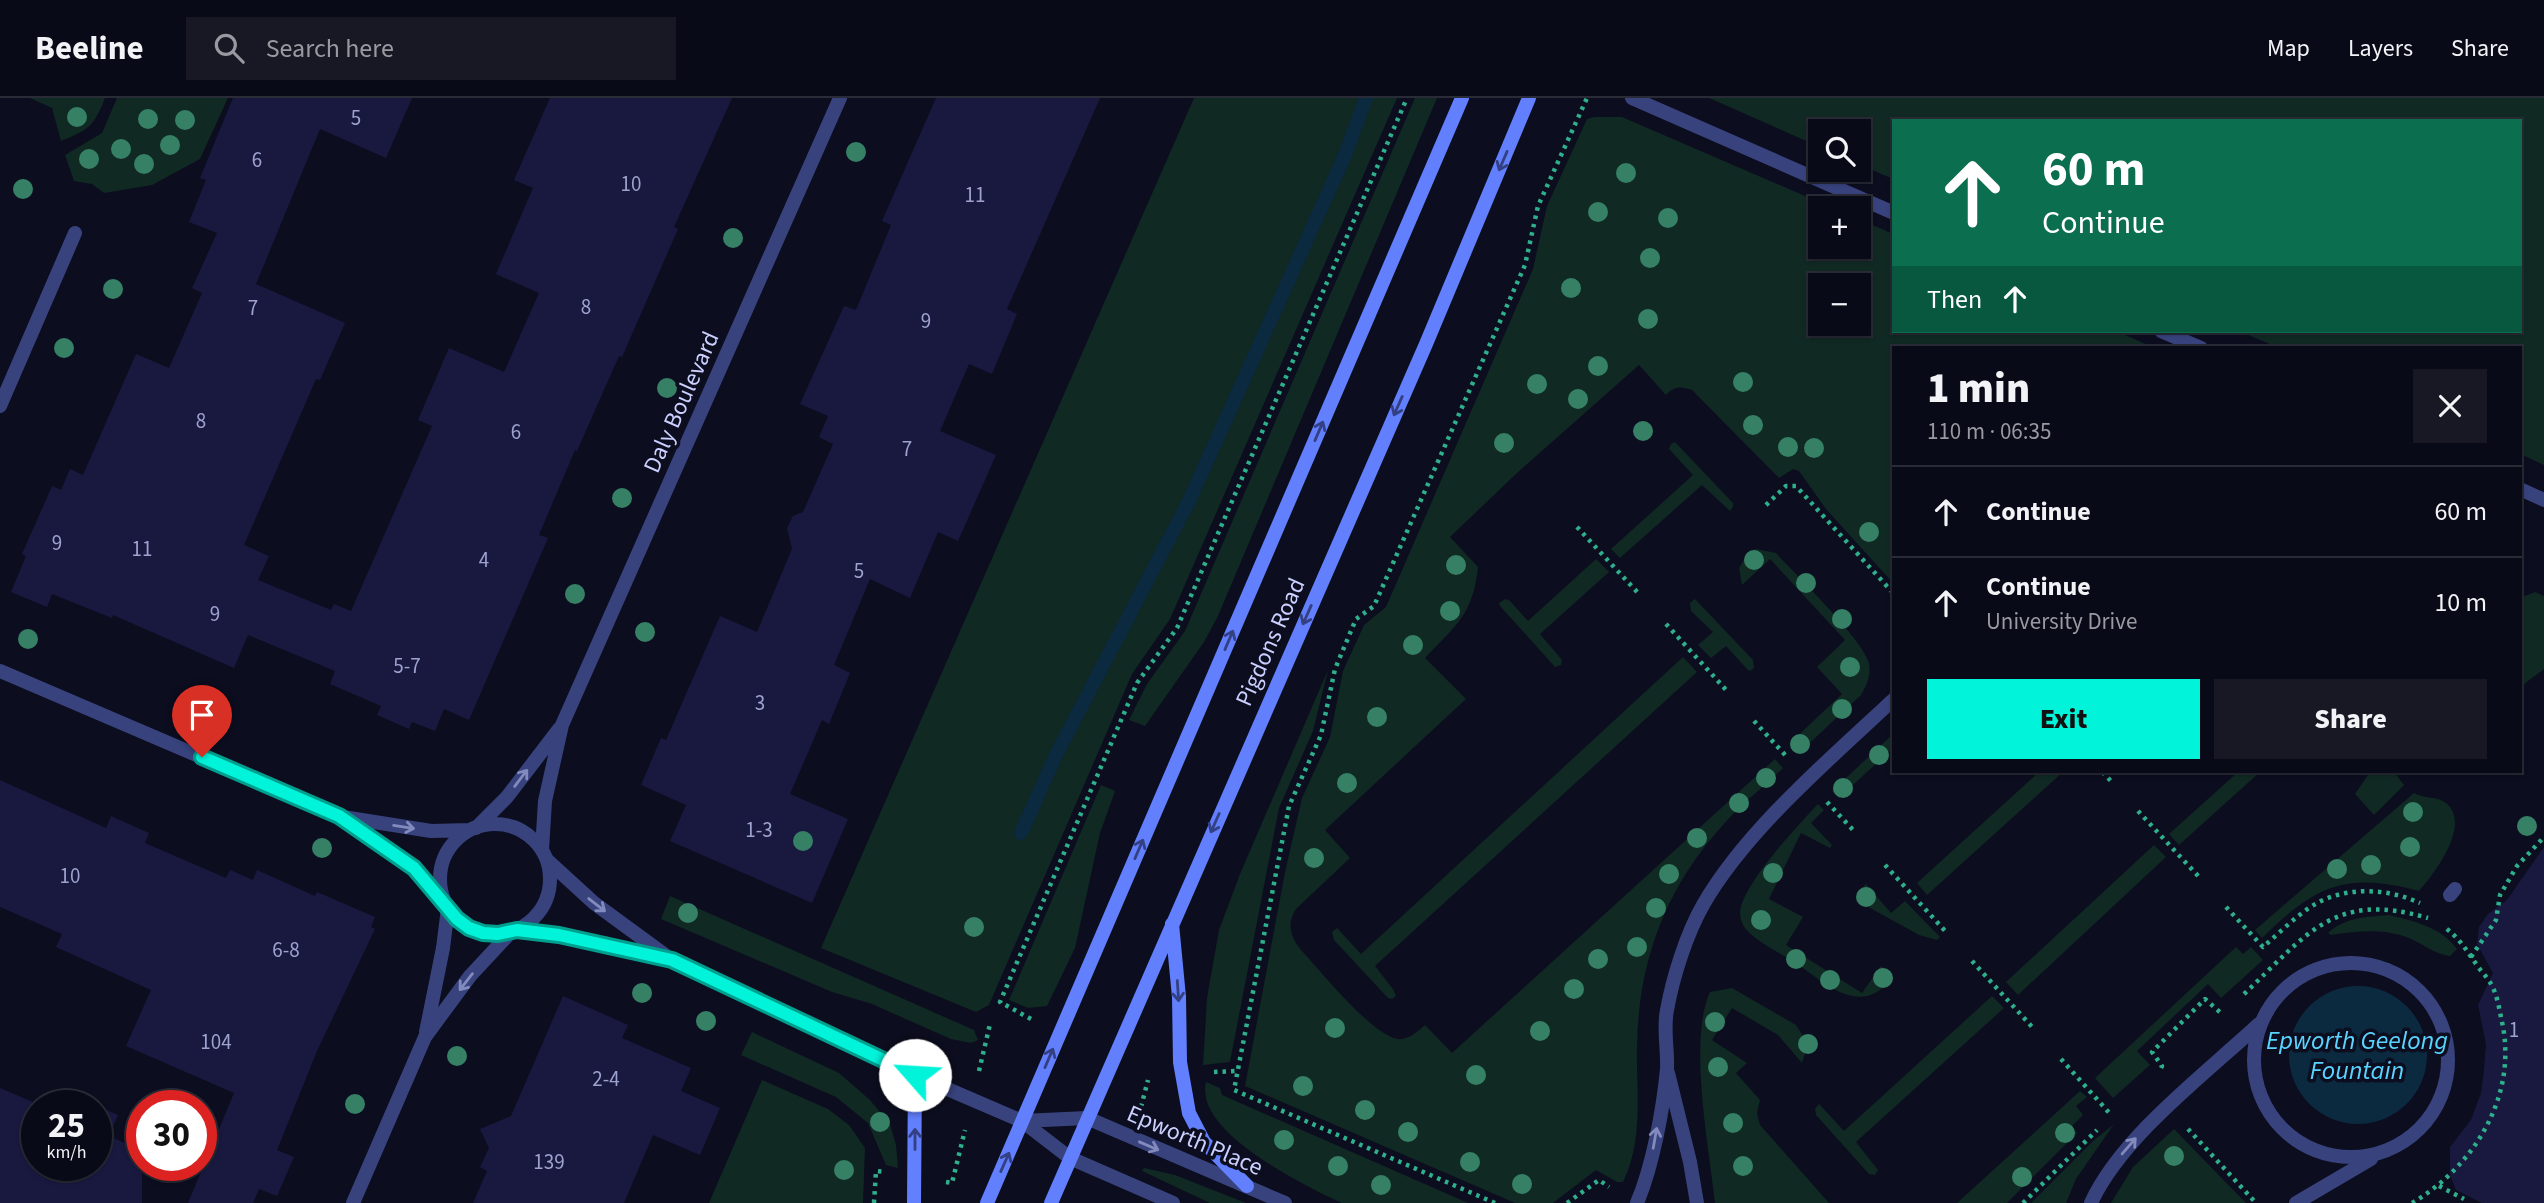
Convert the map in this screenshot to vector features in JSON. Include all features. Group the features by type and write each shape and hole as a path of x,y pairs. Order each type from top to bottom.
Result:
{"street":[{"name":"Daly Boulevard","path":"544,855 545,801 562,725 840,98"},
{"name":"Pigdons Road","path":"987,1203 1462,98"},
{"name":"Pigdons Road","path":"1051,1203 1426,344 1529,98"},
{"path":"1632,98 1892,212"},
{"path":"0,406 75,233"},
{"path":"2166,333 2196,346"},
{"path":"2522,490 2544,500"},
{"path":"0,671 339,816 414,868 457,919 476,930 498,934 514,931 559,935 672,960"},
{"path":"1637,1203 1650,1166 1667,1068 1666,1014 1675,975 1702,907 1744,848 1808,781 1892,701"},
{"name":"Daly Boulevard","path":"473,829 508,797 562,725"},
{"path":"339,816 431,831 473,829 494,824 512,827 529,836 544,855 594,903 672,960 915,1075 1022,1121 1070,1158 1173,1203"},
{"path":"353,1203 425,1037 443,948 447,906 440,888 446,853 456,840 473,829"},
{"path":"425,1037 471,976 514,931 529,923 539,913 546,901 550,873 544,855"},
{"path":"1172,923 1179,997 1180,1062 1189,1113 1203,1142 1247,1186"},
{"path":"2091,1203 2111,1168 2131,1143 2259,1024 2275,997 2299,977 2328,964 2360,962 2390,970 2418,988 2438,1014 2449,1046 2447,1079 2435,1110 2413,1135 2346,1171 2296,1203"},
{"path":"2259,1024 2253,1055 2257,1087 2271,1115 2292,1138 2320,1152 2352,1157 2385,1152"},
{"path":"1667,1068 1690,1162 1696,1203"},
{"path":"914,1203 915,1075"},
{"path":"1022,1121 1087,1118"},
{"name":"Epworth Place","path":"1087,1118 1285,1203"}],"path":[{"path":"1000,1002 1136,683 1177,628 1183,615 1407,98"},
{"path":"1495,1203 1234,1090 1289,806 1321,735 1335,669 1356,619 1374,606 1525,265 1538,206 1587,98"},
{"path":"1766,505 1786,486 1796,486 1892,592"},
{"path":"1577,527 1639,594"},
{"path":"1666,624 1728,692"},
{"path":"1754,721 1790,761"},
{"path":"2103,773 2111,781"},
{"path":"1824,798 1855,832"},
{"path":"2138,811 2200,878"},
{"path":"2471,957 2496,920 2500,895 2511,876 2544,837"},
{"path":"1885,865 1947,933"},
{"path":"2226,907 2263,947 2310,907 2340,893 2377,891 2417,901 2426,906"},
{"path":"2444,916 2456,935"},
{"path":"1972,961 2034,1029"},
{"path":"2412,1203 2439,1186 2467,1155 2488,1124 2502,1093 2507,1054 2499,1004 2490,981"},
{"path":"2061,1059 2112,1116"},
{"path":"2181,1121 2256,1203"},
{"path":"1567,1203 1599,1180 1616,1190"},
{"path":"2439,1186 2464,1199"}],"green space":[{"path":"30,98 105,98 89,126 61,141 52,108"},
{"path":"117,98 228,98 200,159 152,185 104,193 92,184 74,181 65,155 102,133"},
{"path":"1194,98 1397,98 1170,619 1132,674 989,1005 976,1012 821,948"},
{"path":"1415,98 1437,98 1218,616 1204,642 1145,726 1129,720 1147,684 1185,631"},
{"path":"1709,98 2544,98 2544,465 2522,455 2522,346 2274,346 2244,333 2522,333 2522,119 1892,119 1892,179 1871,169 1871,119 1808,119 1808,142"},
{"path":"1622,117 1808,197 1808,259 1871,259 1871,224 1892,234 1892,333 2121,333 2150,346 1892,346 1892,582 1826,509 1799,471 1793,469 1779,478 1692,390 1678,388 1666,395 1639,365 1517,473 1450,537 1478,567 1476,583 1461,618 1425,658 1466,699 1325,830 1350,858 1296,909 1291,920 1292,935 1301,950 1349,1003 1379,1029 1392,1037 1402,1039 1425,1025 1452,1053 1775,759 1783,768 1713,836 1693,862 1663,918 1644,978 1639,1011 1636,1132 1630,1166 1623,1182 1617,1182 1596,1170 1553,1203 1515,1203 1245,1086 1285,872 1302,798 1330,737 1343,671 1364,625 1386,607 1533,269 1547,206 1587,119"},
{"path":"1675,442 1733,503 1733,507 1730,511 1702,485 1620,558 1611,549 1693,475 1669,449"},
{"path":"1756,549 1776,553 1843,624 1865,653 1869,664 1868,680 1861,695 1798,754 1790,743 1842,694 1817,667 1845,640 1770,559 1742,585 1739,568 1748,552"},
{"path":"1596,559 1609,572 1540,634 1562,660 1561,665 1555,667 1499,603 1505,599 1509,600 1528,621"},
{"path":"2535,592 2544,596 2544,669 2522,686 2522,597"},
{"path":"1695,599 1753,660 1754,668 1750,671 1747,669 1726,646 1711,658 1698,645 1713,632 1691,611 1690,603"},
{"path":"1683,657 1697,672 1375,966 1396,996 1388,998 1334,940 1332,932 1337,928 1361,954"},
{"path":"1328,670 1313,731 1279,808 1230,1062 1203,1065 1207,998 1219,930 1240,874"},
{"path":"1892,735 1892,749 1839,798 1832,791"},
{"path":"2038,773 2062,773 1927,895 1917,883"},
{"path":"2237,773 2259,773 2179,845 2169,834"},
{"path":"2369,773 2395,773 2404,785 2374,815 2355,794"},
{"path":"1101,785 1115,791 1100,833 1075,948 1047,1006 1028,1008 1009,1000"},
{"path":"2414,793 2446,803 2453,812 2455,823 2448,848 2434,873 2419,891 2371,883 2351,883 2333,888 2298,906 2262,938 2255,930"},
{"path":"1818,804 1824,810 1811,823 1832,845 1830,848 1801,833 1769,899 1803,917 1786,945 1862,993 1881,966 1892,974 1883,988 1865,997 1832,988 1755,938 1745,928 1741,919 1743,901 1760,872"},
{"path":"2154,845 2166,857 2018,995 2006,982"},
{"path":"1866,884 1891,913 1905,901 1940,937 1937,940 1919,935 1863,904 1859,896"},
{"path":"670,896 974,1030 978,1040 971,1043 951,1039 872,1004 832,992 661,919"},
{"path":"2389,915 2435,930 2451,941 2457,949 2450,956 2409,938 2390,933 2328,933 2349,921"},
{"path":"2236,947 2243,954 2251,947 2263,960 2221,998 2208,984 2137,1051 2150,1065 2113,1098 2095,1078"},
{"path":"1732,988 1796,1025 1808,1044 1802,1063 1778,1035 1732,1008 1712,1040 1747,1063 1736,1073 1760,1100 1757,1113 1760,1125 1829,1203 1715,1203 1702,1095 1701,1037 1710,992"},
{"path":"1992,996 2004,1008 1856,1142 1878,1170 1875,1175 1869,1174 1816,1115 1815,1109 1819,1104 1844,1131"},
{"path":"752,1032 839,1073 870,1100 890,1124 896,1145 898,1168 886,1165 868,1123 836,1097 741,1055"},
{"path":"762,1080 828,1109 849,1125 865,1148 863,1203 709,1203"},
{"path":"1206,1082 1220,1088 1222,1095 1468,1203 1342,1203 1331,1198 1273,1166 1231,1135 1216,1118 1207,1100"},
{"path":"2080,1091 2087,1097 2076,1106 2083,1115 2072,1126 2077,1133 2007,1203 1957,1203"},
{"path":"2114,1124 2076,1179 2066,1203 2031,1203 2093,1141"},
{"path":"2174,1129 2246,1203 2111,1203 2133,1167"},
{"path":"1144,1168 1175,1175 1246,1203 1210,1203 1142,1171"}],"water":[{"name":"Epworth Geelong Fountain","path":"2358,986 2384,991 2407,1006 2422,1029 2427,1055 2422,1081 2407,1104 2384,1119 2358,1124 2332,1119 2309,1104 2294,1081 2289,1055 2294,1029 2309,1006 2332,991"}],"building":[{"path":"233,98 412,98 386,158 320,129 256,284 345,323 320,380 316,379 244,545 269,556 258,580 331,610 334,604 351,611 432,426 418,420 449,348 504,372 539,293 496,274 533,188 514,180 550,98 732,98 674,227 678,229 622,357 619,356 577,451 575,450 539,535 548,538 469,720 444,709 435,731 412,722 409,729 377,715 381,706 330,684 335,671 248,635 234,668 113,615 112,618 52,594 47,607 11,592 26,556 22,554 52,486 61,490 70,469 83,475 136,354 169,368 202,293 192,288 217,233 189,222 206,180 200,178"},
{"path":"936,98 1100,98 1007,309 1017,314 992,374 969,364 940,431 996,455 958,541 938,532 910,598 870,579 834,665 850,673 829,724 822,720 790,794 848,819 812,903 670,841 686,805 641,785 661,738 666,740 720,616 757,632 792,549 787,528 793,516 803,512 833,444 819,437 828,416 800,404 844,306 856,310 891,225 882,221"},
{"path":"0,780 106,828 111,816 149,833 145,843 226,878 230,870 253,880 257,870 315,896 317,892 375,917 371,927 375,929 317,1051 277,1150 294,1157 277,1196 259,1189 253,1203 188,1203 197,1181 217,1181 217,1134 234,1093 126,1046 151,990 56,947 62,934 0,907"},
{"path":"2544,847 2544,1203 2482,1203 2456,1190 2450,1175 2450,1147 2471,1120 2481,1093 2484,1070 2486,1044 2478,1005 2493,973 2477,944 2479,927 2488,914 2507,900"},
{"path":"563,996 628,1025 622,1038 691,1068 681,1091 720,1108 700,1155 653,1135 624,1203 473,1203 487,1171 480,1167 489,1148 480,1129 511,1116"},
{"path":"0,1088 21,1097 21,1181 112,1181 112,1137 126,1144 126,1181 142,1181 142,1203 0,1203"},
{"path":"112,1112 118,1115 112,1129"}],"waterway":[{"path":"1021,833 1056,755 1189,501 1345,155 1366,98"}],"route":[{"path":"202,757 339,816 414,868 457,919 469,928 483,933 498,934 517,930 559,935 672,960 915,1075"}]}
